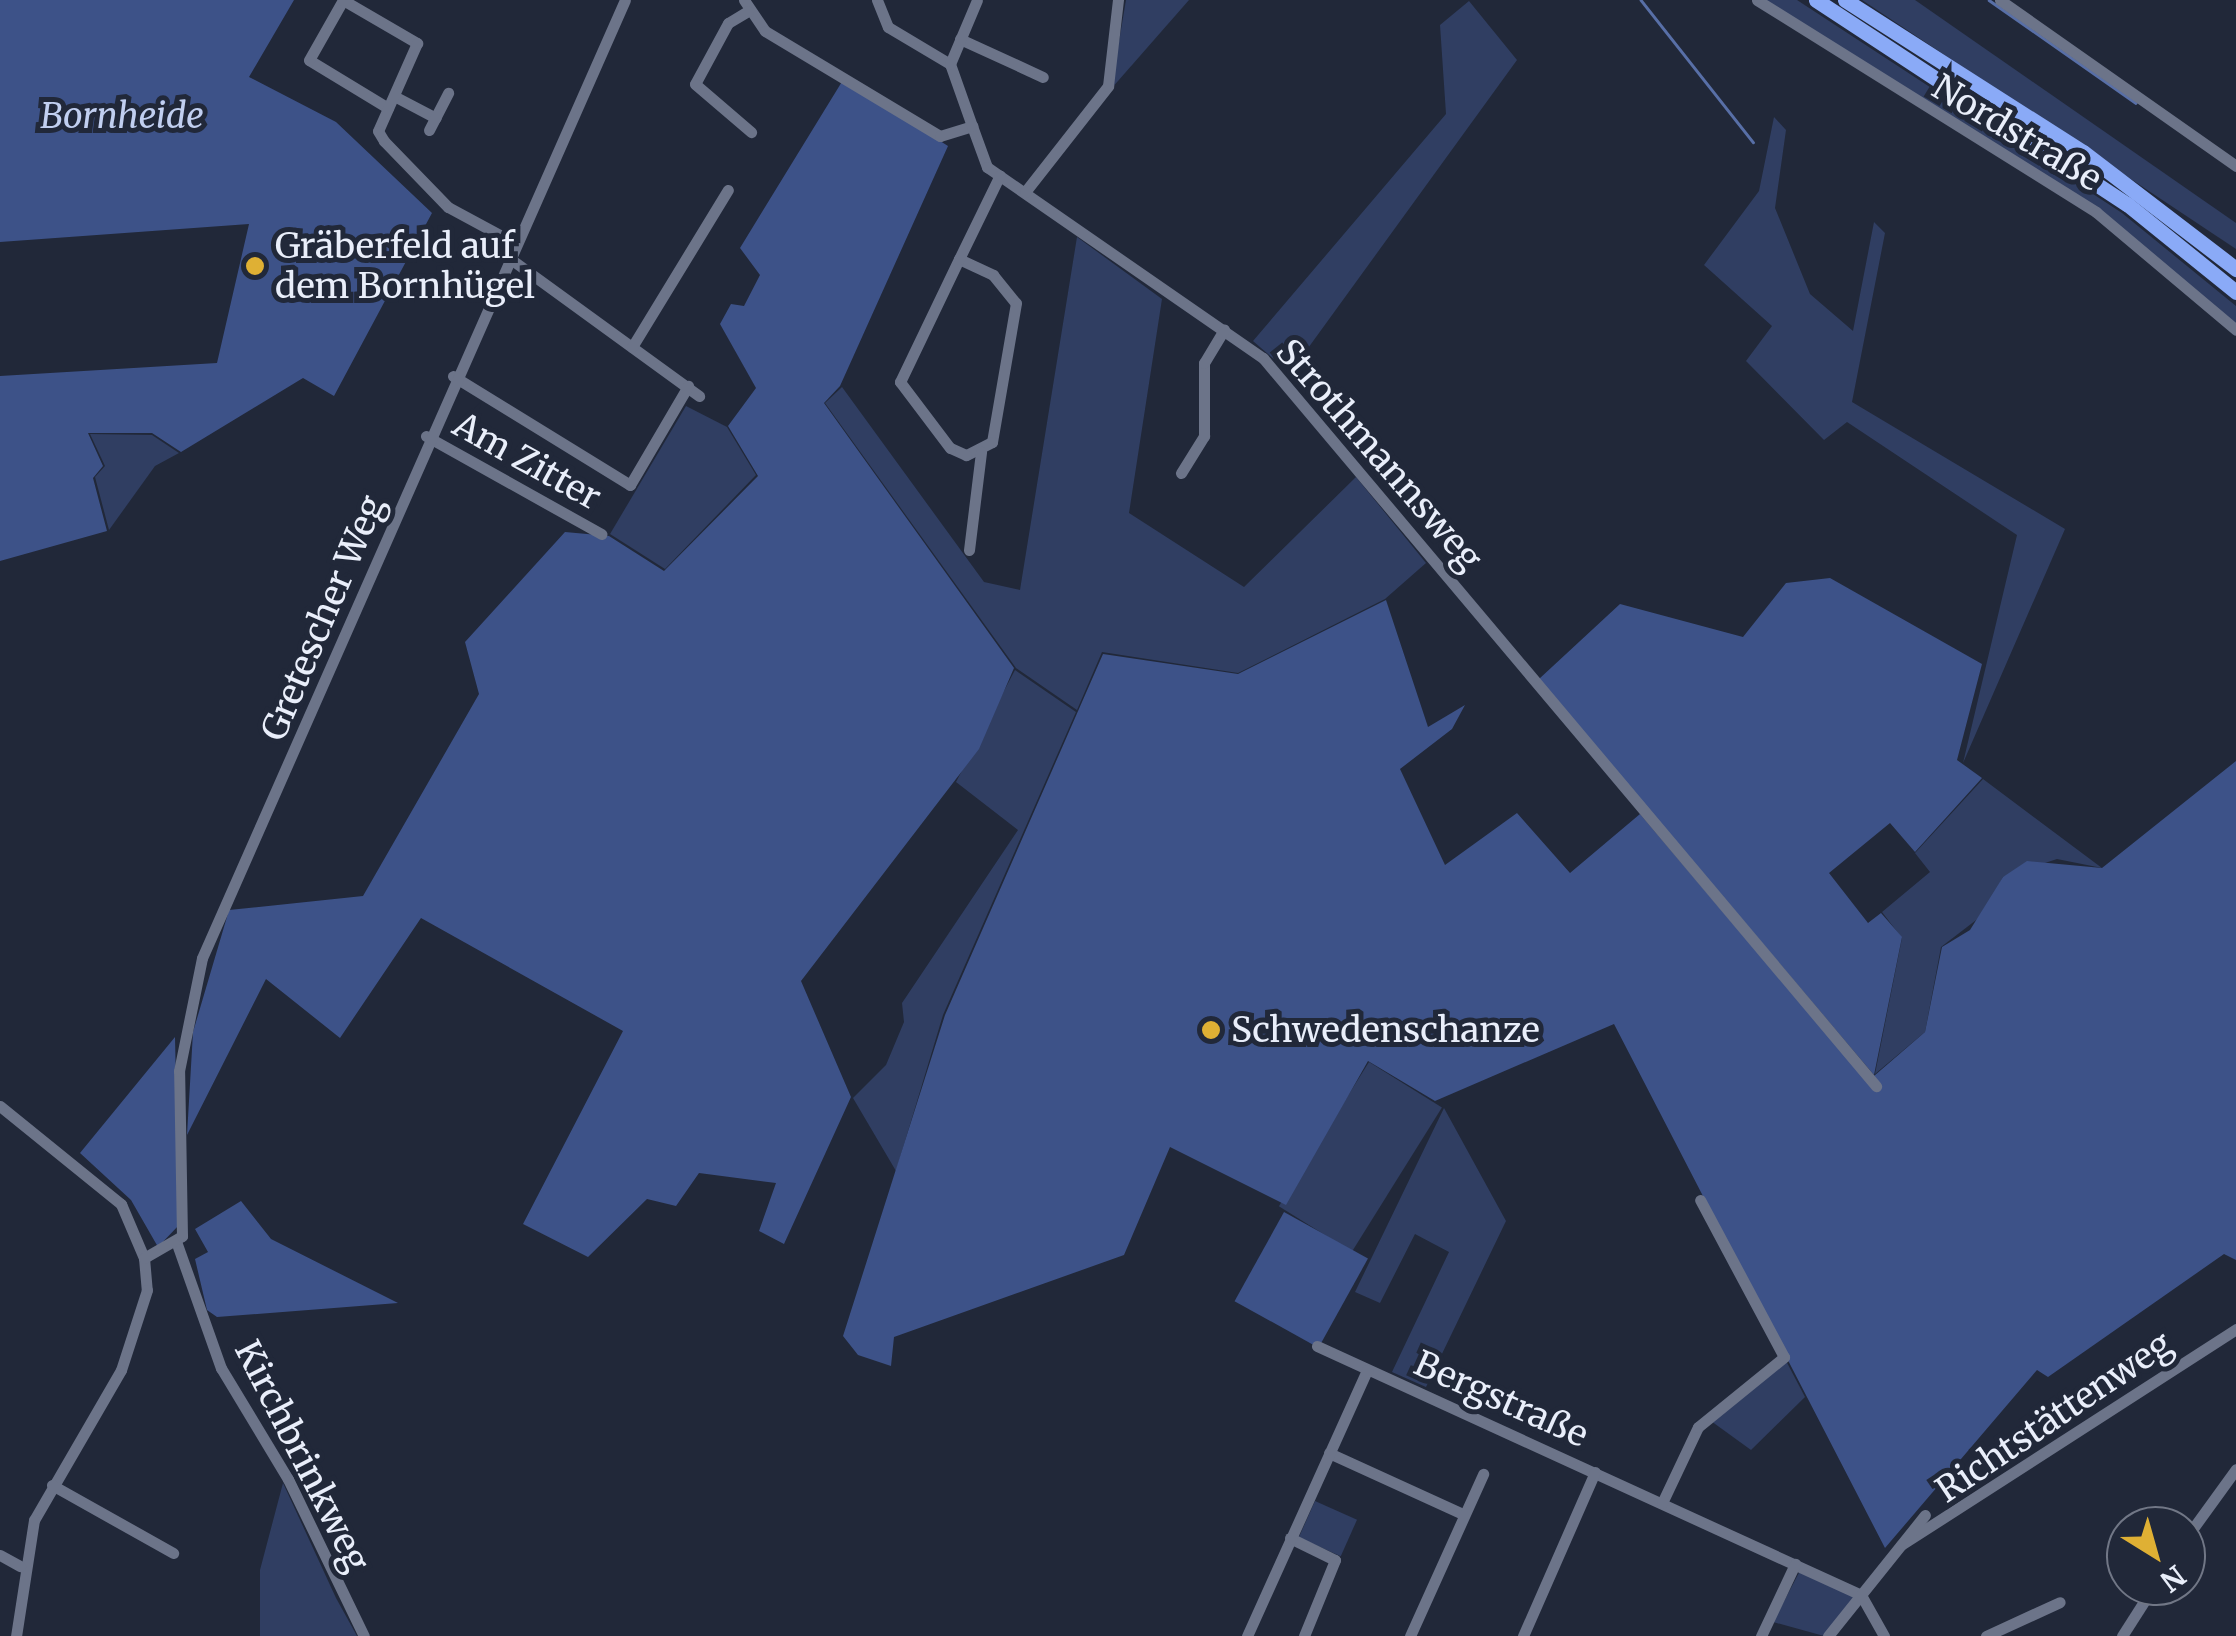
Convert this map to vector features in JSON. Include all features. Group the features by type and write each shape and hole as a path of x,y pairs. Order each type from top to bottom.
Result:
{"highway":[{"path":"1816,0 2127,204 2236,292"},
{"path":"1844,0 2083,152 2236,269"}],"street":[{"path":"436,118 391,102 309,60 344,0 417,44 391,102 384,142 448,207 511,242"},
{"name":"Gretescher Weg","path":"176,1244 185,1195 179,1071 193,984 362,610 426,436 505,255 625,0"},
{"path":"877,0 888,27 950,64 977,0"},
{"path":"1026,192 1108,86 1118,0"},
{"name":"Nordstraße","path":"1757,0 2081,202 2236,330"},
{"path":"2000,0 2236,166"},
{"path":"751,132 694,84 728,23 746,6 766,31 940,136 972,126"},
{"path":"960,39 1042,77"},
{"name":"Strothmannsweg","path":"950,64 972,126 1000,176 1224,330 1290,384 1876,1086"},
{"path":"429,130 448,93"},
{"path":"981,452 950,448 900,382 1000,176"},
{"path":"632,346 728,190"},
{"path":"505,255 699,396"},
{"path":"959,259 994,275 1016,303 992,442 981,452 969,550"},
{"path":"1181,474 1204,436 1204,363 1224,330"},
{"path":"453,376 630,485 688,386"},
{"name":"Am Zitter","path":"426,436 601,534"},
{"path":"0,1106 105,1187 144,1258 137,1338 52,1485 20,1566 16,1636"},
{"path":"1662,1503 1698,1426 1784,1358 1700,1200"},
{"path":"144,1258 176,1244"},
{"name":"Kirchbrinkweg","path":"176,1244 220,1368 288,1479 364,1636"},
{"name":"Richtstättenweg","path":"1901,1545 2236,1329"},
{"name":"Bergstraße","path":"1317,1346 1861,1595"},
{"path":"1246,1636 1367,1370"},
{"path":"1329,1453 1463,1514"},
{"path":"2206,1511 2236,1470"},
{"path":"1523,1636 1595,1472"},
{"path":"1410,1636 1484,1474"},
{"path":"52,1485 173,1553"},
{"name":"Richtstättenweg","path":"1828,1636 1925,1515"},
{"path":"1290,1538 1335,1560 1304,1636"},
{"path":"0,1555 20,1566"},
{"path":"1761,1636 1795,1564"},
{"path":"1861,1595 1884,1636"},
{"path":"1986,1636 2060,1602"},
{"path":"2122,1636 2141,1606"}],"shaded area":[{"path":"1126,0 1189,0 1111,89"},
{"path":"1764,0 1797,0 2122,213 2236,306 2236,326 2097,208"},
{"path":"1862,0 1915,0 2236,223 2236,249"},
{"path":"1469,1 1517,60 1290,373 1253,341 1446,114 1440,25"},
{"path":"1774,117 1786,130 1775,208 1810,294 1853,331 1874,222 1885,233 1852,402 2065,529 1963,763 2017,535 1847,422 1824,440 1746,361 1772,326 1704,265 1759,191"},
{"path":"1077,237 1162,299 1129,513 1244,587 1356,477 1426,563 1385,599 1238,673 1102,652 1077,710 1016,668 825,403 842,387 984,582 1020,590"},
{"path":"686,406 727,427 756,475 665,569 610,534"},
{"path":"90,434 152,435 179,453 155,466 109,530 95,477 105,466"},
{"path":"1015,670 1076,712 943,1015 896,1171 853,1098 886,1065 904,1022 902,1003 1018,830 956,782"},
{"path":"1983,779 2102,868 2057,859 2003,877 1984,914 1941,947 1925,1032 1875,1074 1902,938 1882,912 1930,872 1915,853"},
{"path":"1369,1062 1442,1108 1352,1252 1279,1206"},
{"path":"1444,1108 1506,1221 1426,1387 1392,1372 1449,1252 1415,1234 1380,1303 1355,1292"},
{"path":"1784,1357 1805,1397 1751,1450 1711,1421"},
{"path":"283,1483 357,1636 260,1636 260,1570"},
{"path":"1315,1501 1357,1520 1341,1556 1299,1538"},
{"path":"1801,1569 1855,1596 1824,1636 1773,1622"}],"green space":[{"name":"Bornheide","path":"0,0 294,0 249,77 336,122 432,213 334,396 303,378 181,452 152,433 88,433 103,466 93,478 107,531 0,561 0,376 217,363 249,224 0,242"},
{"path":"843,80 948,146 840,386 824,403 1014,668 979,749 801,981 851,1097 784,1244 759,1231 776,1183 699,1173 676,1206 647,1199 588,1257 523,1224 623,1031 421,918 340,1038 266,979 187,1135 193,1032 229,910 363,896 479,694 465,642 565,532 609,536 664,571 758,476 728,426 756,388 720,324 731,304 744,306 760,275 740,248"},
{"path":"1830,578 1982,664 1957,760 1982,778 1915,852 1890,823 1829,873 1868,923 1881,913 1902,937 1874,1075 1539,679 1620,604 1743,637 1786,583"},
{"path":"1386,600 1428,727 1465,705 1452,729 1400,769 1445,865 1517,813 1570,873 1640,814 1867,1082 1925,1032 1942,947 1970,930 2003,877 2027,861 2102,868 2236,761 2236,1260 2224,1254 2048,1377 2037,1370 1885,1548 1614,1024 1435,1101 1368,1061 1286,1205 1170,1147 1124,1255 894,1337 891,1366 858,1355 843,1336 945,1015 1103,654 1238,674"},
{"path":"175,1037 179,1225 158,1247 131,1200 80,1153"},
{"path":"241,1201 271,1239 398,1303 217,1317 207,1310 195,1259 208,1252 195,1229"},
{"path":"1284,1212 1368,1259 1319,1348 1235,1301"}],"waterway":[{"path":"1641,0 1753,142"},
{"path":"1989,0 2136,103"}],"place":[{"name":"Gräberfeld auf dem Bornhügel","path":"255,266"},
{"name":"Schwedenschanze","path":"1211,1030"}]}
